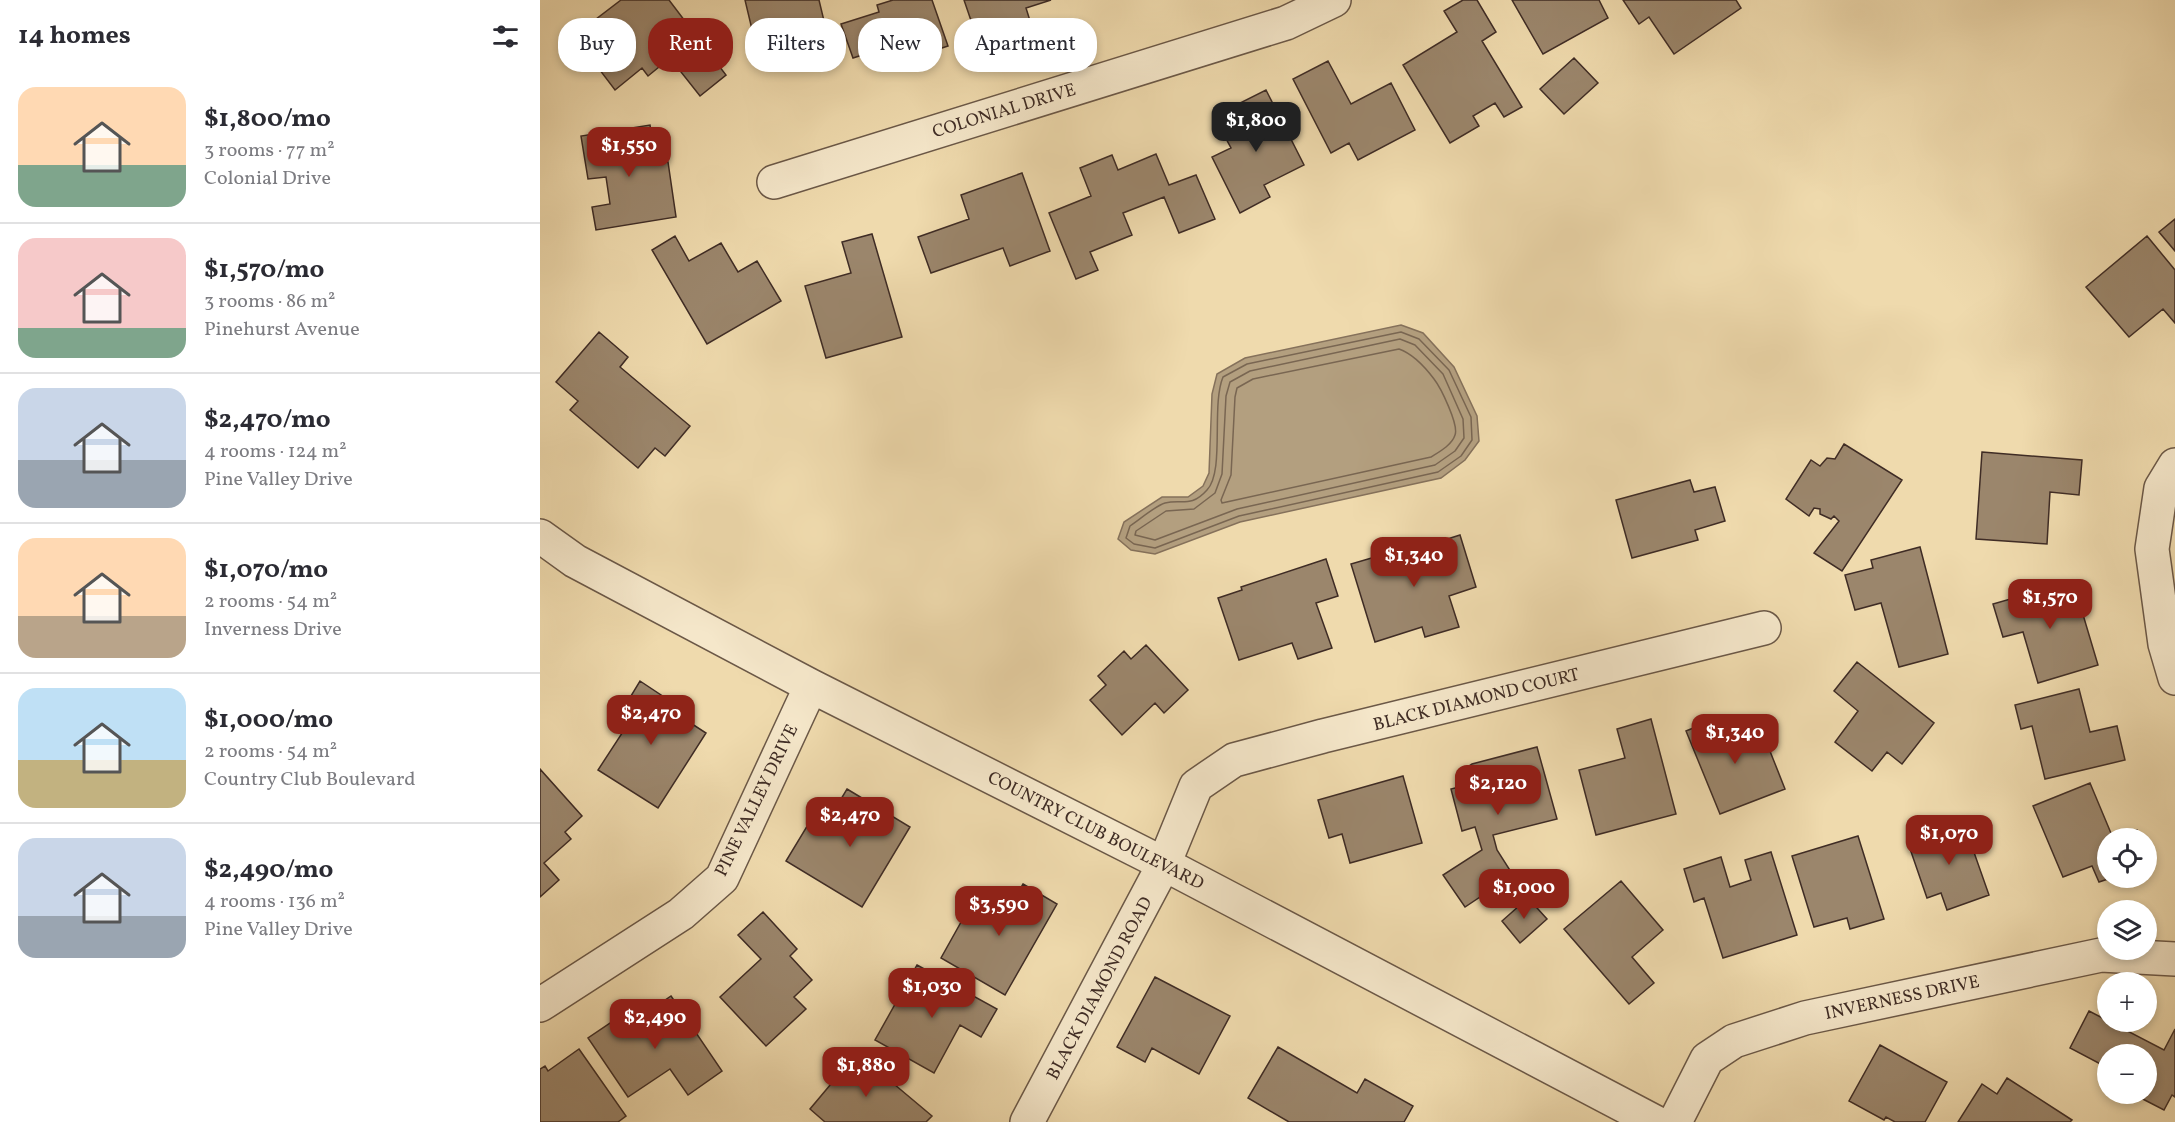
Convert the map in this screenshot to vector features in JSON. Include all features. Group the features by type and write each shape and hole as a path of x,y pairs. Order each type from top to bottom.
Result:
{"street":[{"name":"COLONIAL DRIVE","path":"774,182 1281,11 1334,0"},
{"path":"2175,465 2161,488 2152,549 2165,644 2175,678"},
{"name":"COUNTRY CLUB BOULEVARD","path":"540,536 575,561 811,686 1164,864 1655,1122"},
{"name":"BLACK DIAMOND COURT","path":"1196,786 1234,760 1764,628"},
{"name":"PINE VALLEY DRIVE","path":"540,1005 681,914 722,878 811,686"},
{"name":"BLACK DIAMOND ROAD","path":"1028,1122 1164,864 1196,786"},
{"name":"INVERNESS DRIVE","path":"1675,1122 1707,1059 1734,1041 1755,1034 1805,1018 2101,956 2175,959"}],"water":[{"path":"1401,325 1423,333 1454,367 1477,416 1479,441 1465,460 1441,478 1240,522 1155,554 1131,550 1118,539 1124,522 1162,497 1188,497 1203,486 1209,473 1212,394 1217,374 1245,358"}],"building":[{"path":"621,0 669,0 683,18 648,18 648,72 653,72 648,76 642,68 615,90 601,72 636,72 636,18 598,18"},
{"path":"745,0 819,0 823,18 749,18"},
{"path":"893,0 932,0 938,18 860,18 879,12 877,5"},
{"path":"964,0 1051,0 1026,8 1029,18 970,18"},
{"path":"1463,0 1477,0 1496,32 1482,41 1522,107 1504,117 1495,103 1473,116 1479,126 1450,143 1403,65 1457,32 1444,11"},
{"path":"1512,0 1599,0 1608,18 1543,54"},
{"path":"1623,0 1736,0 1741,8 1674,54 1649,17 1639,24"},
{"path":"858,19 858,56 853,58 846,38 846,22"},
{"path":"942,29 948,46 942,48"},
{"path":"1574,58 1598,83 1564,114 1540,89"},
{"path":"1328,61 1351,104 1391,83 1415,130 1358,160 1349,143 1331,153 1293,79"},
{"path":"681,72 724,72 726,75 700,96"},
{"path":"1266,90 1304,165 1264,185 1270,197 1240,213 1212,157 1231,148 1223,133 1246,121 1238,104"},
{"path":"650,125 656,164 668,162 676,217 596,230 592,207 610,204 606,177 588,179 581,136"},
{"path":"1156,154 1169,185 1196,175 1215,219 1179,233 1164,197 1123,213 1132,235 1090,252 1098,270 1076,279 1049,213 1091,196 1080,168 1112,155 1118,170"},
{"path":"1022,173 1050,251 1010,266 1003,248 931,273 918,237 969,219 961,195"},
{"path":"2175,219 2175,251 2159,232"},
{"path":"872,234 902,337 826,358 805,286 851,273 842,242"},
{"path":"675,236 689,261 721,243 738,272 757,261 781,301 707,344 652,250"},
{"path":"2147,236 2175,270 2175,323 2163,309 2129,337 2086,287"},
{"path":"599,332 628,357 620,367 690,426 665,456 655,448 638,468 570,410 578,401 556,382"},
{"path":"1844,444 1902,480 1842,571 1814,553 1839,521 1834,516 1831,519 1820,514 1820,509 1814,508 1809,516 1786,499 1811,460 1820,466 1827,458 1835,459"},
{"path":"1982,452 2082,460 2079,495 2050,492 2047,544 1976,539"},
{"path":"1690,480 1694,492 1715,487 1725,521 1695,530 1698,540 1632,558 1616,500"},
{"path":"1460,535 1476,587 1449,596 1459,627 1425,637 1422,627 1375,642 1351,564 1416,545 1416,549"},
{"path":"1920,547 1948,654 1899,667 1881,603 1855,610 1845,575 1873,568 1871,560"},
{"path":"1326,559 1338,596 1316,603 1332,648 1298,659 1292,643 1239,660 1218,598 1242,590 1241,587"},
{"path":"2073,581 2098,665 2038,683 2023,632 2003,637 1993,604"},
{"path":"1146,645 1188,690 1164,713 1155,703 1122,735 1090,700 1106,685 1098,676 1124,651 1131,659"},
{"path":"1857,662 1934,723 1902,764 1887,752 1872,771 1835,742 1858,711 1834,691"},
{"path":"640,681 673,703 669,709 706,733 658,808 598,770 630,721 620,714"},
{"path":"2079,689 2090,732 2117,726 2125,760 2045,779 2032,726 2021,729 2015,705"},
{"path":"1723,716 1734,743 1762,731 1785,789 1720,814 1686,731"},
{"path":"1651,719 1676,814 1596,835 1579,770 1625,758 1617,729"},
{"path":"1537,747 1557,819 1493,835 1497,850 1513,875 1465,907 1443,875 1482,850 1475,827 1462,831 1451,789 1471,784 1466,768 1472,764"},
{"path":"540,769 582,816 565,832 571,839 544,863 559,880 540,897"},
{"path":"1403,776 1422,843 1350,863 1342,834 1329,838 1318,800"},
{"path":"2090,783 2109,828 2097,828 2097,877 2092,866 2063,877 2033,806"},
{"path":"847,789 910,827 862,907 786,861 809,823 822,831"},
{"path":"1963,821 1989,895 1947,910 1941,893 1927,898 1907,840"},
{"path":"1858,836 1884,919 1850,929 1847,918 1814,927 1792,856"},
{"path":"1771,852 1797,935 1723,958 1704,898 1694,902 1684,869 1721,857 1730,887 1751,880 1745,860"},
{"path":"1621,881 1663,930 1632,957 1654,983 1629,1004 1564,929"},
{"path":"1023,884 1057,904 1005,995 941,958 979,890 1010,907"},
{"path":"1528,898 1547,919 1520,943 1502,921"},
{"path":"763,912 797,949 790,956 812,980 794,997 806,1009 766,1046 720,997 761,959 738,935"},
{"path":"917,965 997,1009 981,1037 960,1025 934,1073 875,1040"},
{"path":"1155,977 1230,1016 1199,1074 1152,1048 1145,1062 1117,1047"},
{"path":"671,996 722,1071 688,1095 670,1069 628,1097 588,1038 622,1015 629,1025"},
{"path":"2089,1011 2097,1015 2097,1032 2129,1032 2152,1044 2097,1044 2097,1062 2070,1048"},
{"path":"2175,1029 2175,1097 2172,1095 2164,1110 2152,1104 2157,1104 2157,1046 2164,1050"},
{"path":"1880,1045 1947,1082 1925,1122 1895,1122 1886,1117 1884,1120 1849,1101"},
{"path":"1278,1047 1357,1093 1365,1079 1413,1106 1404,1122 1289,1122 1248,1098"},
{"path":"579,1049 626,1116 618,1122 540,1122 540,1069 545,1066 548,1071"},
{"path":"857,1053 932,1116 926,1122 825,1122 810,1109"},
{"path":"2007,1078 2072,1120 2070,1122 1958,1122 1982,1084 1997,1094"}]}
